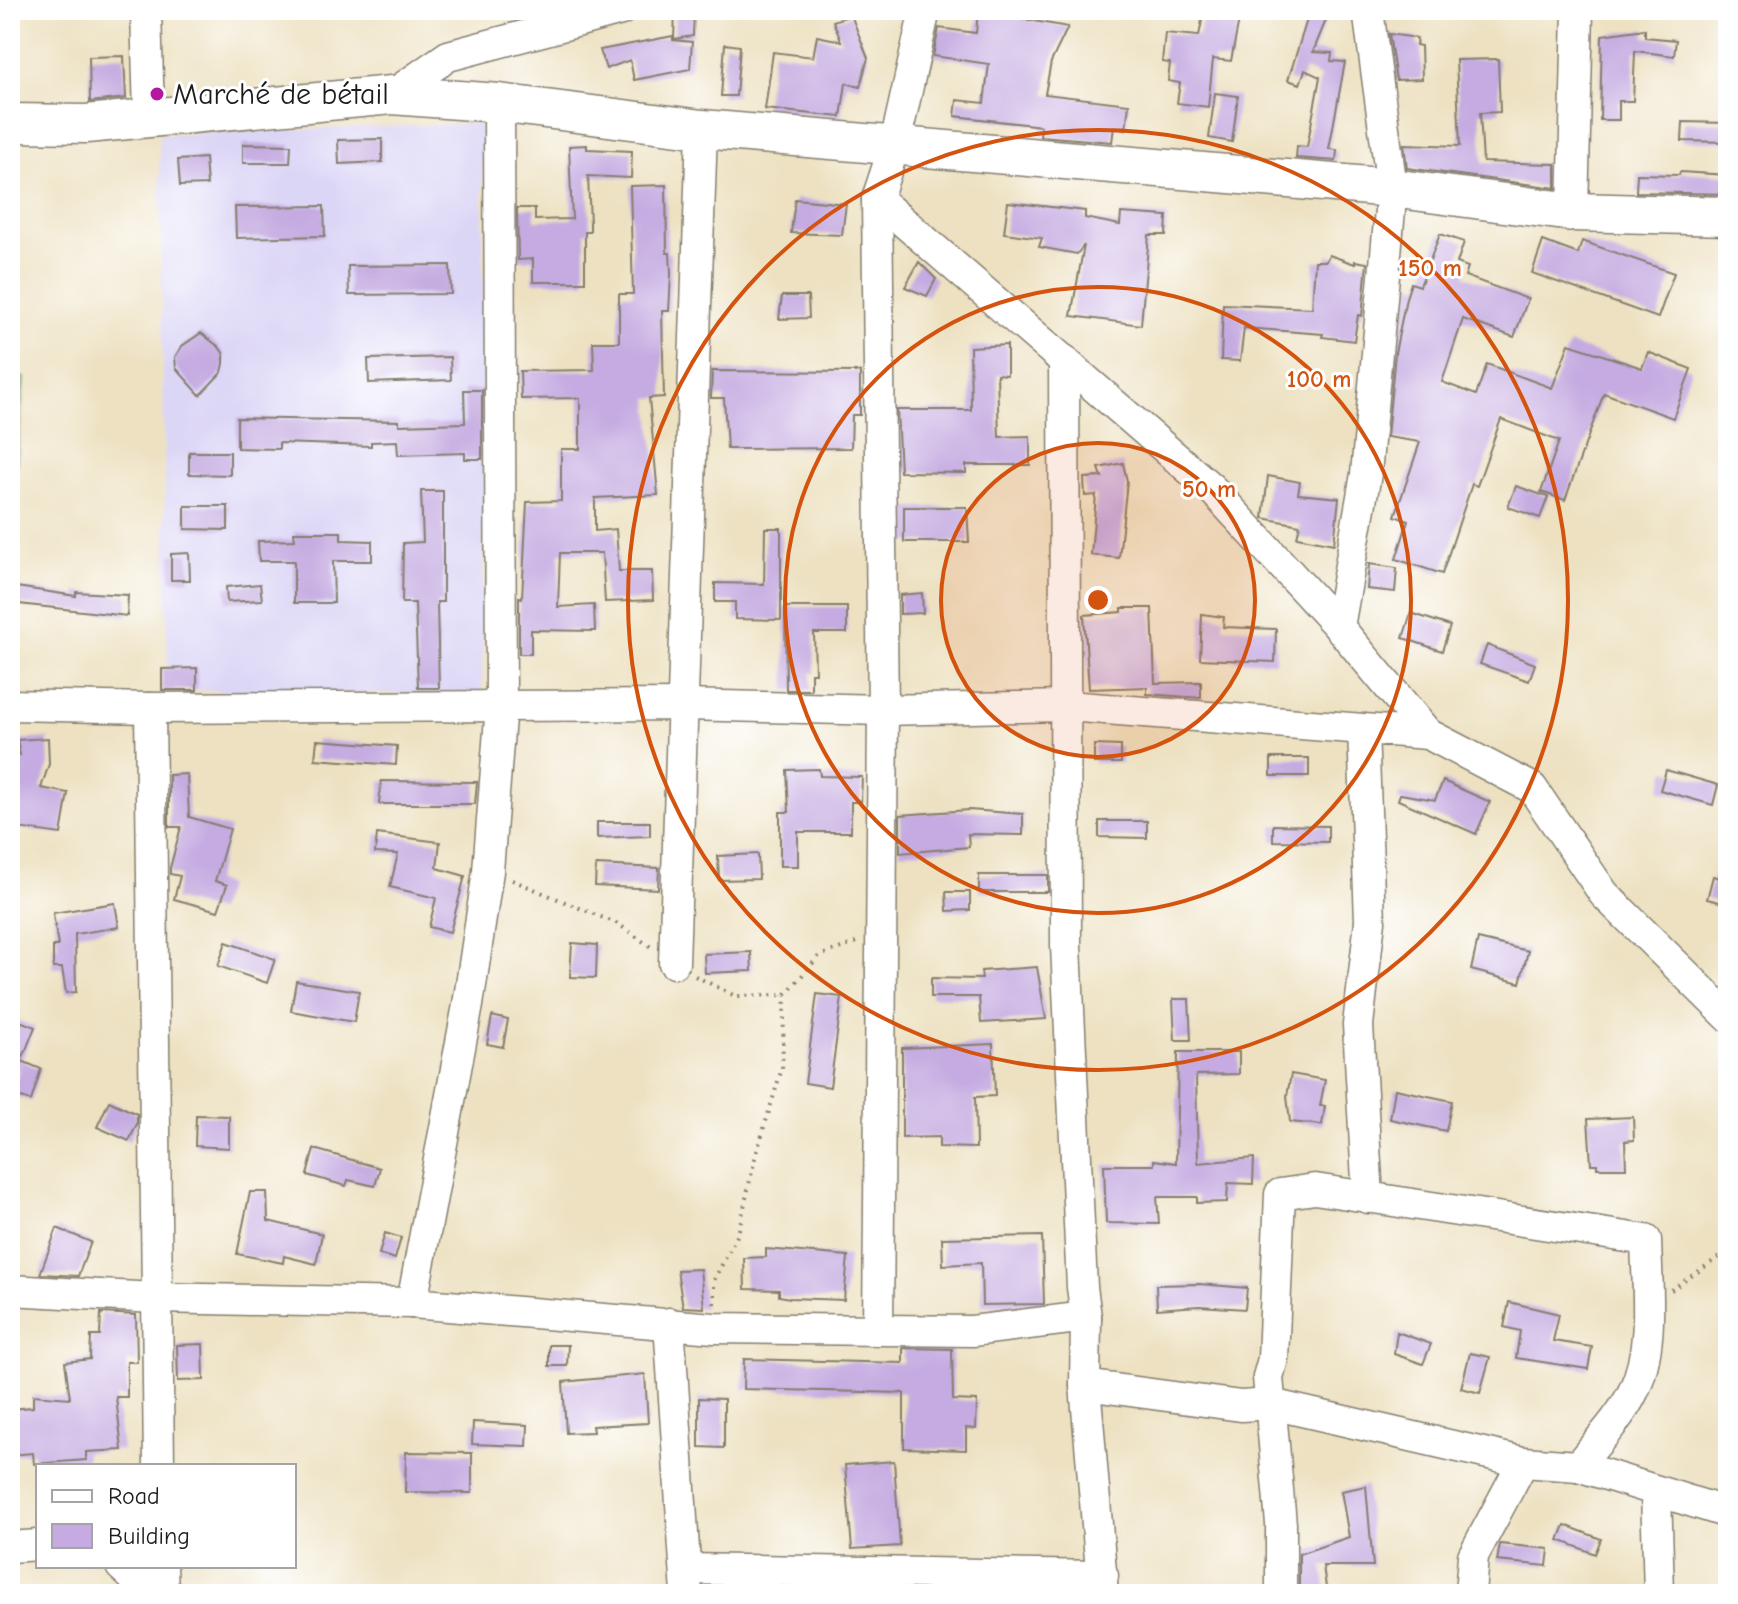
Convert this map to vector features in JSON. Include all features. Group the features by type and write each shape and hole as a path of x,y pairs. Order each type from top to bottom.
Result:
{"main road":[{"path":"10,123 86,124 392,95 499,103 702,129 1392,188 1573,212 1728,216"}],"street":[{"path":"146,10 149,116"},
{"path":"392,95 448,56 621,10"},
{"path":"878,1330 883,710 877,199 895,144 925,10"},
{"path":"1339,627 1366,474 1392,188 1368,10"},
{"path":"1573,212 1578,10"},
{"path":"412,1303 447,1125 488,871 501,705 499,103"},
{"path":"674,963 702,129"},
{"path":"877,199 1211,488 1339,627 1428,734 1532,788 1604,894 1728,1016"},
{"path":"669,1323 686,1581 1103,1585 1085,1385 1086,1317 1066,946 1064,360"},
{"path":"10,705 150,708 683,705 883,710 1067,706 1428,734"},
{"path":"150,708 159,1464"},
{"path":"1363,729 1370,921 1358,1025 1368,1198"},
{"path":"1281,1594 1281,1524 1268,1377 1273,1359 1280,1194 1315,1189 1646,1240 1648,1310 1641,1371 1635,1390 1578,1466"},
{"path":"10,1290 155,1298 412,1303 714,1328 972,1331 1086,1317"},
{"path":"1085,1385 1241,1406 1271,1404 1523,1462 1578,1466 1728,1513"},
{"path":"1470,1594 1473,1556 1523,1462"},
{"path":"1656,1491 1659,1594"},
{"path":"10,1547 36,1545"},
{"path":"123,1568 151,1594"},
{"path":"162,1568 163,1594"}],"path":[{"path":"488,871 618,924 674,963 735,996 785,995"},
{"path":"714,1328 714,1280 738,1234 755,1158 782,1068 785,995 819,956 879,934"},
{"path":"1648,1310 1728,1251"}],"shaded area":[{"path":"477,123 482,132 485,459 482,695 168,690 159,135"}],"green space":[{"path":"10,377 24,378 10,535"}],"building":[{"path":"694,10 693,36 674,39 675,12"},
{"path":"1204,10 1241,10 1231,61 1213,59 1208,107 1177,103 1180,83 1168,81 1170,63 1162,62 1165,33 1199,36"},
{"path":"1310,10 1330,10 1313,52 1332,53 1331,61 1345,62 1329,149 1337,150 1336,161 1296,158 1297,146 1307,147 1320,77 1305,70 1300,84 1288,80"},
{"path":"978,11 1068,27 1051,62 1045,94 1129,104 1126,129 1114,127 1112,142 1040,136 1041,126 955,116 957,100 984,103 989,64 933,56 939,28 976,33"},
{"path":"851,15 868,58 860,87 846,83 841,117 765,109 773,52 813,57 817,36 841,41 833,21"},
{"path":"1645,29 1645,37 1676,40 1674,56 1635,51 1633,101 1619,101 1619,120 1600,120 1602,35"},
{"path":"1389,34 1417,38 1416,45 1421,46 1422,79 1396,80"},
{"path":"673,36 673,40 692,42 690,69 634,80 630,60 606,69 600,50"},
{"path":"725,44 740,46 736,96 721,96"},
{"path":"124,56 126,98 90,102 89,57"},
{"path":"1498,59 1500,112 1480,113 1483,162 1556,164 1556,188 1407,168 1404,144 1460,146 1456,60"},
{"path":"1215,93 1238,96 1232,142 1209,138"},
{"path":"1683,122 1728,123 1728,142 1682,141"},
{"path":"382,139 382,162 339,164 338,140"},
{"path":"243,144 291,145 290,163 243,163"},
{"path":"587,145 587,149 632,151 631,178 588,176 590,232 585,232 585,282 533,282 533,259 518,260 517,208 535,208 535,220 572,219 569,146"},
{"path":"205,158 207,185 180,186 178,160"},
{"path":"1680,172 1728,175 1728,194 1636,192 1637,174 1679,175"},
{"path":"666,185 667,253 670,253 671,274 669,311 662,311 664,397 649,398 658,495 595,498 595,531 616,529 619,571 652,571 653,600 605,602 602,553 560,553 558,607 594,605 595,631 531,630 531,654 519,654 519,597 522,598 527,502 561,501 561,449 580,449 580,398 521,399 520,371 594,370 593,342 619,342 619,294 633,294 630,186"},
{"path":"795,199 846,204 842,235 791,233"},
{"path":"1008,202 1085,211 1085,218 1120,225 1121,213 1167,216 1166,235 1149,235 1141,325 1071,316 1084,245 1077,254 1039,247 1042,238 1004,233"},
{"path":"324,206 325,236 236,238 235,207"},
{"path":"1440,234 1464,242 1457,263 1468,267 1465,276 1528,299 1514,337 1463,319 1442,382 1476,395 1487,364 1552,388 1569,344 1642,368 1648,352 1691,369 1673,418 1604,393 1565,500 1541,492 1559,441 1501,419 1477,486 1472,484 1442,574 1396,559 1408,521 1395,516 1420,442 1387,437 1395,353 1406,298 1411,283 1420,286"},
{"path":"1543,241 1578,254 1582,241 1674,273 1658,318 1532,273"},
{"path":"1329,255 1355,264 1355,261 1367,263 1362,316 1358,315 1354,341 1322,337 1323,334 1244,328 1240,361 1221,360 1223,304 1312,308 1315,261 1326,261"},
{"path":"919,262 936,279 927,296 905,287"},
{"path":"450,265 451,294 349,295 348,266"},
{"path":"782,296 808,296 809,318 779,319"},
{"path":"201,333 219,347 224,354 224,364 222,372 200,395 176,368 175,357 182,346"},
{"path":"1007,345 1007,375 997,374 999,437 1030,436 1030,465 966,465 966,473 900,472 897,410 971,410 970,347"},
{"path":"450,357 451,380 369,383 368,359"},
{"path":"712,371 860,372 860,415 852,415 851,448 727,449 724,398 711,398"},
{"path":"464,390 482,390 482,459 465,459 465,453 398,455 397,441 371,442 371,446 279,443 279,449 237,448 237,418 399,421 399,425 465,423"},
{"path":"189,452 230,452 230,475 189,474"},
{"path":"1123,463 1127,481 1119,558 1091,555 1096,495 1085,496 1084,478 1102,477 1099,468"},
{"path":"1268,476 1300,482 1298,494 1339,498 1334,544 1297,537 1300,525 1263,518"},
{"path":"1516,486 1548,497 1540,518 1508,507"},
{"path":"421,491 443,491 443,602 437,602 439,688 418,688 415,603 402,603 403,543 423,542"},
{"path":"185,506 228,506 228,530 185,529"},
{"path":"904,507 967,507 969,542 904,542"},
{"path":"765,528 781,528 781,620 735,619 735,602 715,602 715,583 764,584"},
{"path":"294,532 341,532 341,540 372,541 372,561 333,561 334,603 294,603 294,561 259,561 258,541 295,540"},
{"path":"189,553 190,580 171,580 171,554"},
{"path":"1369,564 1397,568 1395,592 1367,589"},
{"path":"260,584 262,600 227,602 226,587"},
{"path":"10,586 76,596 76,592 128,595 127,616 10,603"},
{"path":"922,593 923,613 900,614 900,595"},
{"path":"785,607 847,607 847,633 814,633 815,673 811,673 811,690 786,690"},
{"path":"1122,608 1152,608 1155,683 1201,682 1201,698 1147,694 1147,687 1089,689 1084,615 1122,612"},
{"path":"1411,613 1450,626 1442,651 1403,638"},
{"path":"1202,614 1224,617 1223,627 1276,629 1275,662 1200,659"},
{"path":"1487,645 1535,664 1529,681 1480,664"},
{"path":"197,668 197,690 162,690 162,669"},
{"path":"48,738 49,764 41,788 68,793 61,834 10,827 10,753 20,755 17,740"},
{"path":"317,740 397,746 396,765 315,759"},
{"path":"1094,745 1121,746 1121,763 1094,763"},
{"path":"1271,758 1309,758 1309,776 1271,776"},
{"path":"819,769 820,776 862,777 861,802 851,802 851,832 798,832 798,866 780,866 780,812 789,812 787,770"},
{"path":"1666,770 1718,785 1713,805 1660,790"},
{"path":"187,774 189,817 230,829 215,881 227,885 218,911 174,899 180,876 170,874 170,868 181,827 169,827 169,775"},
{"path":"381,781 477,782 475,804 379,804"},
{"path":"1443,781 1490,802 1476,834 1398,800 1400,794 1435,800"},
{"path":"969,810 1023,814 1023,835 968,834 969,847 900,853 900,815"},
{"path":"1099,821 1147,821 1147,838 1099,837"},
{"path":"597,822 650,822 650,836 597,838"},
{"path":"1273,825 1328,826 1328,842 1273,841"},
{"path":"377,834 440,842 437,868 465,876 450,932 429,927 436,898 390,887 398,854 375,853"},
{"path":"758,854 759,879 719,880 718,856"},
{"path":"596,865 659,868 658,889 595,886"},
{"path":"979,875 1048,875 1048,892 979,892"},
{"path":"1713,876 1728,880 1728,904 1707,899"},
{"path":"946,892 970,892 970,910 947,911"},
{"path":"115,903 119,927 75,934 76,992 66,993 62,968 53,968 53,946 58,946 53,913"},
{"path":"1478,939 1528,951 1520,983 1471,970"},
{"path":"226,942 275,959 267,983 218,966"},
{"path":"572,943 597,945 596,978 570,977"},
{"path":"751,952 752,971 705,973 704,954"},
{"path":"1037,967 1046,1019 981,1023 979,997 931,997 931,978 982,979 981,971"},
{"path":"296,981 359,991 354,1022 291,1011"},
{"path":"817,994 842,997 830,1087 805,1083"},
{"path":"1173,999 1189,999 1191,1040 1175,1040"},
{"path":"492,1016 508,1020 503,1047 487,1044"},
{"path":"10,1017 35,1027 11,1087 10,1087"},
{"path":"993,1044 995,1096 975,1097 976,1148 939,1147 939,1137 902,1138 902,1048"},
{"path":"1178,1052 1239,1052 1239,1074 1196,1075 1198,1163 1254,1158 1253,1184 1228,1183 1227,1202 1197,1203 1197,1197 1157,1197 1159,1224 1106,1223 1104,1165 1154,1165 1154,1160 1176,1163"},
{"path":"22,1061 41,1069 31,1101 11,1095"},
{"path":"1291,1074 1325,1080 1320,1106 1325,1106 1322,1125 1290,1122 1287,1096"},
{"path":"1395,1089 1452,1101 1446,1131 1390,1119"},
{"path":"109,1101 137,1114 137,1124 129,1141 97,1127"},
{"path":"196,1115 229,1116 229,1148 195,1146"},
{"path":"1633,1117 1634,1140 1625,1141 1626,1168 1597,1168 1597,1164 1591,1164 1588,1119"},
{"path":"314,1149 380,1168 375,1186 348,1180 346,1186 307,1175"},
{"path":"250,1192 267,1192 268,1221 322,1234 316,1264 284,1256 283,1263 237,1254"},
{"path":"57,1228 91,1242 78,1276 40,1274"},
{"path":"385,1233 401,1238 395,1259 379,1254"},
{"path":"1042,1236 1044,1304 982,1305 981,1263 943,1265 942,1238"},
{"path":"766,1249 848,1256 844,1300 790,1298 779,1296 779,1290 745,1289 744,1258 766,1257"},
{"path":"700,1269 704,1308 683,1307 677,1270"},
{"path":"1199,1284 1247,1288 1245,1309 1199,1306 1157,1309 1156,1285"},
{"path":"1509,1302 1559,1314 1553,1341 1592,1347 1588,1369 1516,1358 1520,1331 1504,1327"},
{"path":"101,1313 136,1315 137,1362 127,1362 127,1397 116,1397 122,1450 86,1452 86,1460 34,1464 33,1453 10,1455 10,1409 33,1407 33,1395 70,1398 65,1362 90,1359 91,1336 100,1336"},
{"path":"1397,1332 1431,1344 1423,1364 1394,1354"},
{"path":"203,1344 204,1380 178,1381 177,1345"},
{"path":"549,1345 568,1345 567,1366 549,1366"},
{"path":"903,1348 952,1349 953,1400 977,1401 976,1429 966,1428 966,1450 904,1448 904,1393 743,1389 744,1359 903,1363"},
{"path":"1470,1353 1490,1357 1480,1393 1461,1388"},
{"path":"645,1374 648,1423 592,1426 593,1432 566,1433 563,1382"},
{"path":"699,1398 724,1399 724,1448 699,1447"},
{"path":"473,1422 528,1425 527,1446 472,1444"},
{"path":"406,1452 472,1453 472,1493 405,1492"},
{"path":"894,1461 900,1546 852,1549 845,1465"},
{"path":"1366,1486 1373,1566 1323,1566 1327,1594 1299,1594 1299,1554 1349,1537 1341,1491"},
{"path":"1565,1525 1601,1539 1595,1554 1559,1540"},
{"path":"1500,1544 1549,1549 1547,1566 1497,1561"}],"place":[{"name":"Marché de bétail","path":"157,94"}]}
